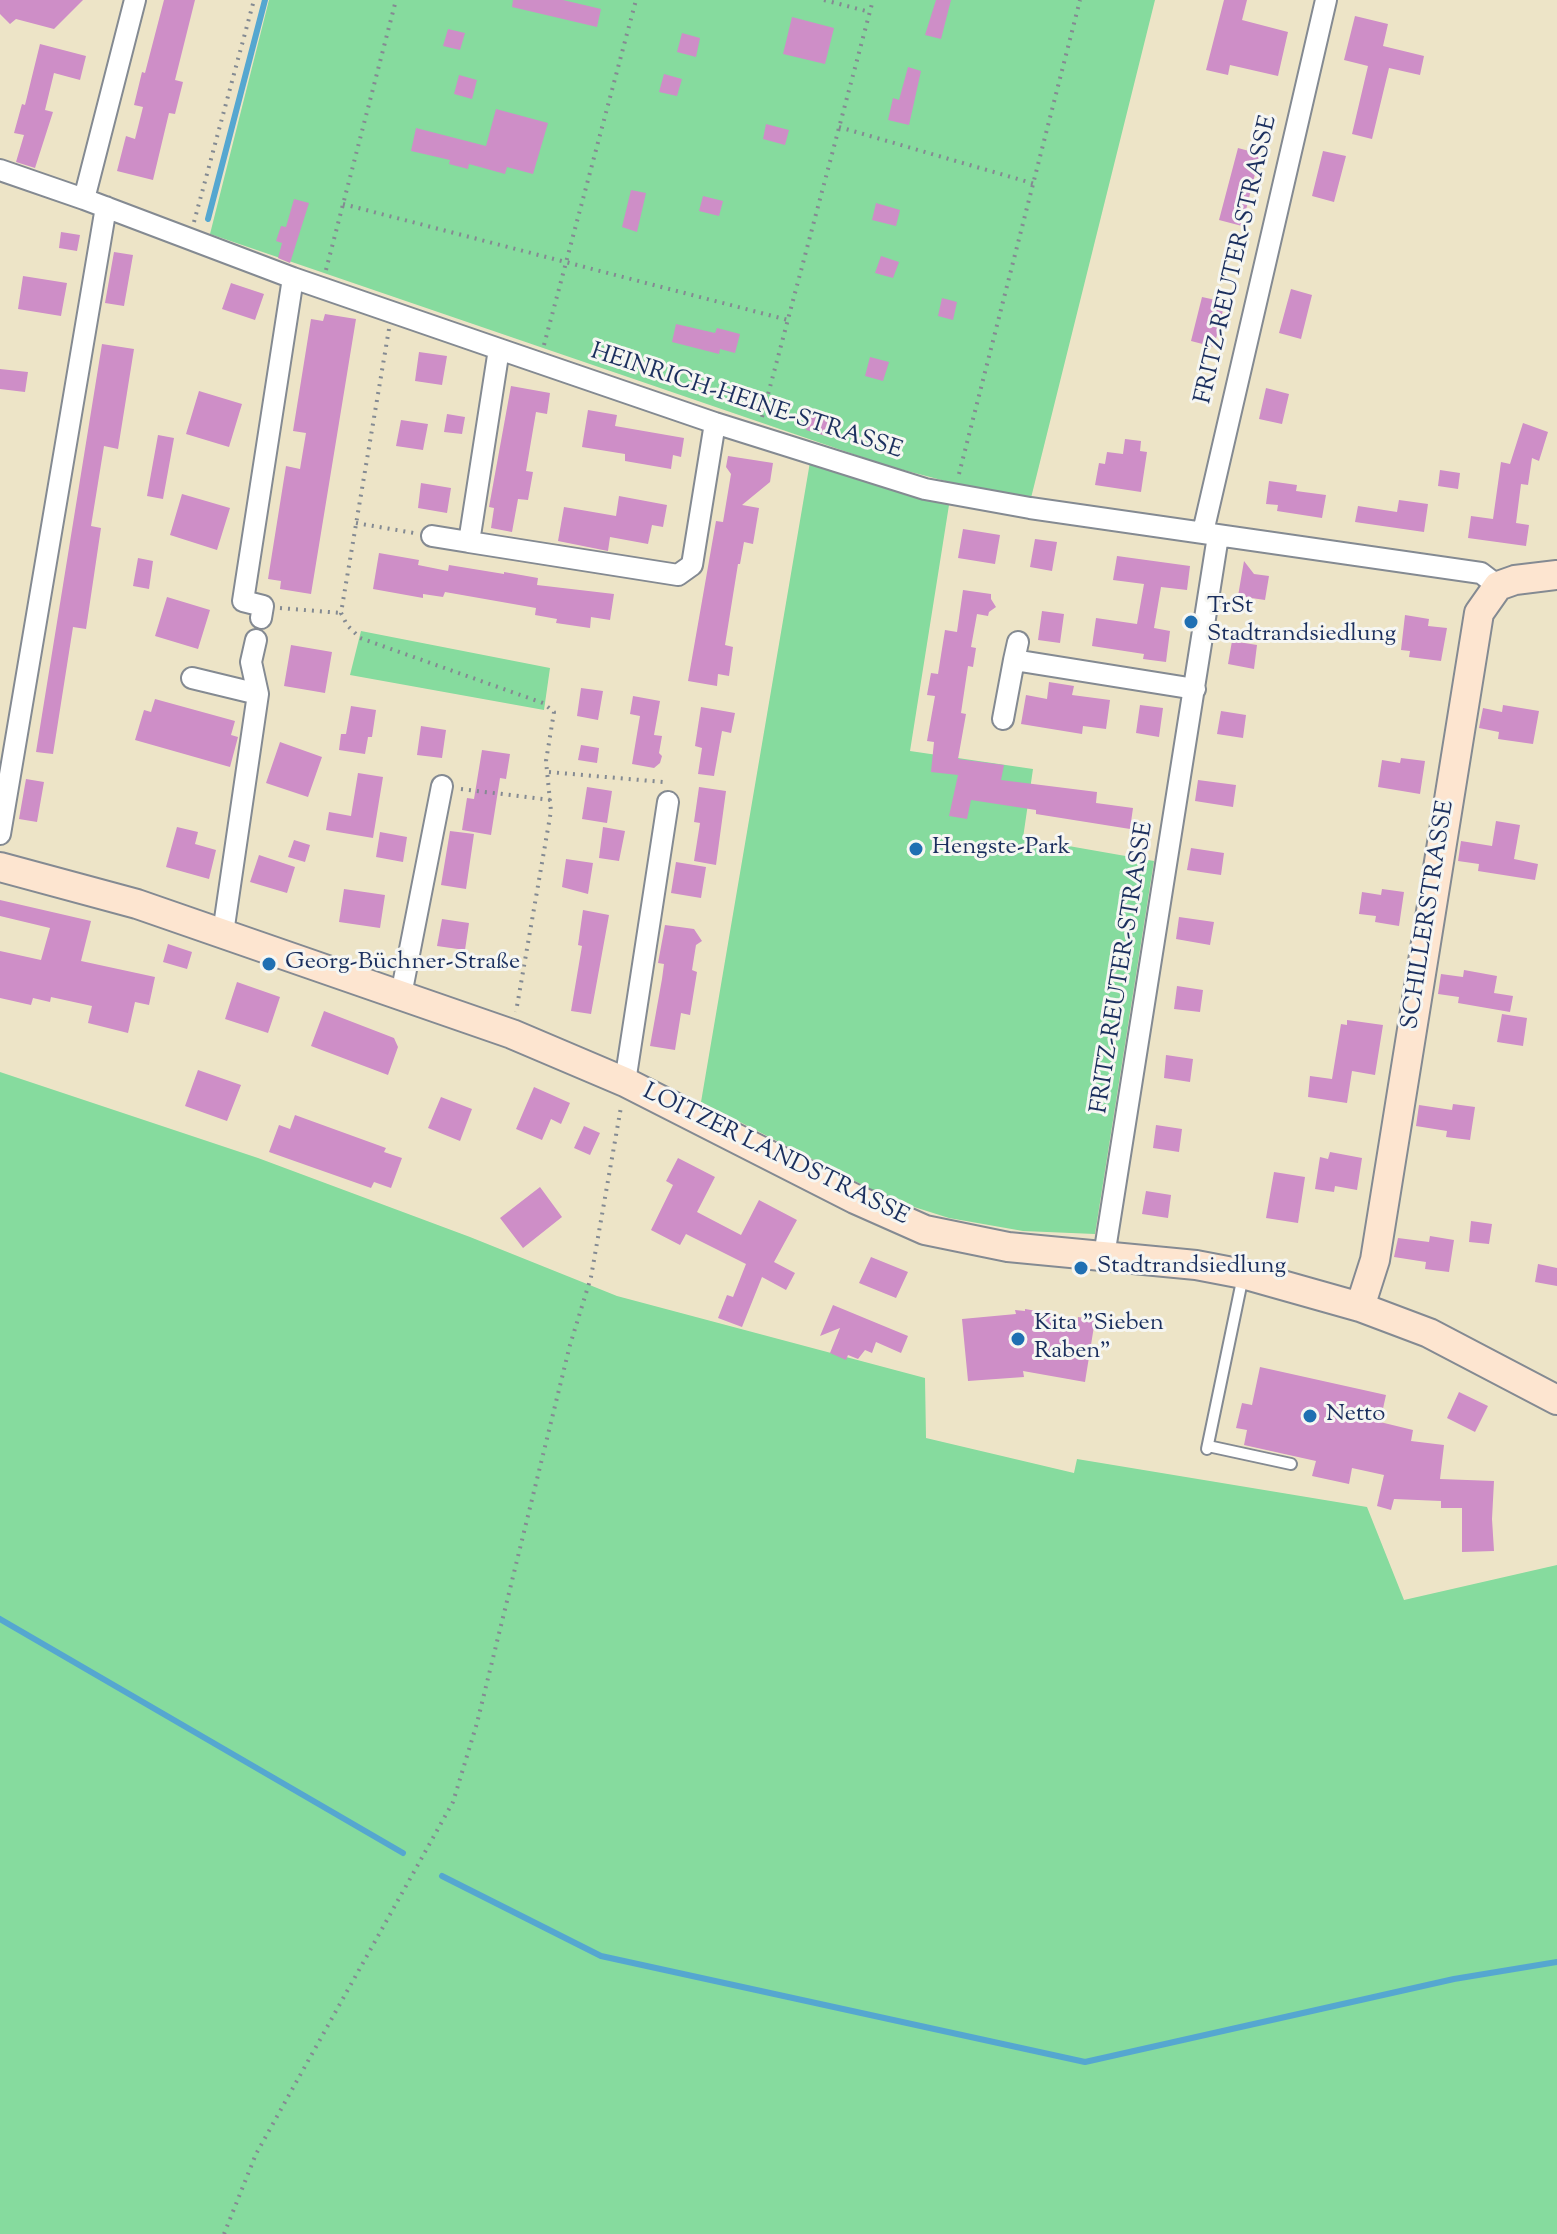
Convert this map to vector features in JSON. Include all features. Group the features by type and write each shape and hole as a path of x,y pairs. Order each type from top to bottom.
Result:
{"main road":[{"path":"1498,586 1515,580 1557,575"},
{"name":"SCHILLERSTRASSE","path":"1360,1307 1375,1260 1479,613 1498,586"},
{"name":"LOITZER LANDSTRASSE","path":"0,867 137,904 512,1034 625,1082 903,1222 925,1230 1008,1247 1196,1265 1243,1274 1360,1307 1429,1333 1557,1400"}],"street":[{"path":"84,199 136,0"},
{"name":"FRITZ-REUTER-STRASSE","path":"1104,1256 1195,689 1210,534 1326,0"},
{"name":"HEINRICH-HEINE-STRASSE","path":"0,170 293,278 715,423 954,496 1481,573 1498,586"},
{"path":"0,834 106,207"},
{"path":"262,612 243,601 293,278"},
{"path":"469,542 499,349"},
{"path":"432,536 678,575 692,565 715,423"},
{"path":"223,933 258,694 251,662 256,640"},
{"path":"1003,719 1016,651 1195,689"},
{"path":"192,678 258,694"},
{"path":"401,995 442,786"},
{"path":"625,1082 668,802"}],"lane":[{"path":"1243,1274 1208,1447 1291,1464"}],"path":[{"path":"189,239 254,0"},
{"path":"322,287 396,0"},
{"path":"539,362 636,0"},
{"path":"824,0 870,12"},
{"path":"758,435 873,0"},
{"path":"954,496 1080,0"},
{"path":"839,127 1035,184"},
{"path":"343,204 788,320"},
{"path":"392,312 341,613 347,625 360,638 543,703 554,712 546,761 551,811 512,1034"},
{"path":"356,523 432,536"},
{"path":"262,612 341,613"},
{"path":"548,772 666,782 668,802"},
{"path":"442,786 551,800"},
{"path":"224,2234 256,2154 453,1802 477,1723 570,1345 591,1277 625,1082"}],"green space":[{"path":"269,0 1155,0 1031,498 888,466 210,234"},
{"name":"Hengste-Park","path":"810,462 949,505 910,751 1033,769 1023,838 1154,861 1095,1234 1023,1231 949,1218 892,1200 701,1102"},
{"path":"361,631 550,668 544,710 350,675"},
{"path":"0,1072 258,1158 617,1296 925,1378 926,1438 1074,1473 1077,1459 1367,1507 1404,1600 1557,1565 1557,2234 0,2234"}],"building":[{"path":"0,0 83,0 54,29 16,19 10,24 0,14"},
{"path":"164,0 195,0 175,80 183,82 175,114 169,113 153,180 117,171 126,136 135,139 143,107 134,105"},
{"path":"513,0 563,0 601,9 597,27 512,7"},
{"path":"936,0 951,0 941,39 925,35"},
{"path":"1224,0 1247,0 1242,20 1288,32 1278,76 1230,65 1228,75 1206,70"},
{"path":"1355,16 1388,24 1383,46 1424,56 1420,75 1389,68 1372,139 1352,134 1368,66 1344,60"},
{"path":"792,17 834,28 825,64 783,54"},
{"path":"448,29 465,33 460,50 443,46"},
{"path":"682,33 700,38 696,57 677,52"},
{"path":"40,44 86,56 80,80 54,73 45,110 53,112 35,168 16,162 24,135 14,133 22,104 25,105"},
{"path":"908,67 921,71 909,125 888,120 893,98 899,100"},
{"path":"664,74 682,79 677,96 659,92"},
{"path":"459,75 477,80 472,99 454,94"},
{"path":"496,109 548,123 533,174 507,167 505,174 469,164 468,169 449,164 450,160 411,151 416,128 486,146"},
{"path":"766,124 789,130 785,145 763,139"},
{"path":"1238,148 1260,154 1242,226 1219,220"},
{"path":"1323,151 1346,156 1334,202 1312,196"},
{"path":"631,190 646,193 637,232 622,227"},
{"path":"703,196 723,201 719,216 699,211"},
{"path":"294,199 309,203 290,263 278,258 282,243 276,241 281,226 286,227"},
{"path":"876,203 900,210 896,226 872,220"},
{"path":"61,232 80,235 77,251 59,248"},
{"path":"114,252 133,255 124,306 105,303"},
{"path":"881,256 899,262 893,278 875,273"},
{"path":"23,276 67,283 61,316 18,309"},
{"path":"231,283 264,294 255,320 222,309"},
{"path":"1291,289 1312,295 1301,339 1279,333"},
{"path":"1202,297 1225,302 1214,347 1191,341"},
{"path":"942,298 957,302 953,320 938,316"},
{"path":"325,314 356,319 311,594 280,589 281,581 268,579 286,466 300,469 306,433 293,431 311,319 323,321"},
{"path":"676,324 715,333 717,328 740,334 735,353 720,349 719,354 672,342"},
{"path":"102,344 134,349 118,449 104,446 91,526 101,528 86,629 73,627 53,754 36,752"},
{"path":"419,352 447,356 442,385 415,381"},
{"path":"870,357 889,362 883,381 865,376"},
{"path":"0,369 28,372 25,392 0,389"},
{"path":"511,386 550,393 547,414 536,412 526,471 533,472 528,500 518,499 512,532 491,528 494,508 489,507"},
{"path":"1266,388 1289,394 1282,424 1259,419"},
{"path":"199,391 242,404 229,447 186,434"},
{"path":"588,410 617,415 615,426 684,438 681,457 673,455 671,469 625,461 625,454 582,447"},
{"path":"811,412 834,419 829,437 806,430"},
{"path":"447,414 465,417 462,434 444,432"},
{"path":"401,420 428,424 423,450 396,446"},
{"path":"1523,423 1548,432 1539,461 1532,458 1528,485 1521,484 1516,523 1529,525 1526,546 1468,538 1471,516 1493,519 1501,462 1510,464"},
{"path":"158,435 174,438 163,499 147,496"},
{"path":"1125,439 1141,441 1140,451 1147,452 1141,492 1095,485 1099,463 1105,464 1107,452 1123,454"},
{"path":"728,456 773,463 770,482 742,505 759,508 753,544 744,542 738,564 725,645 733,647 729,676 718,674 717,686 688,681 716,521 723,522 731,474 726,467"},
{"path":"1440,470 1460,473 1458,489 1438,486"},
{"path":"1269,481 1297,485 1296,491 1326,495 1322,518 1277,511 1278,505 1266,504"},
{"path":"421,483 451,488 447,513 418,508"},
{"path":"182,494 230,508 217,550 170,535"},
{"path":"619,496 667,505 663,527 652,525 648,544 610,537 608,551 558,541 564,507 616,516"},
{"path":"1399,500 1428,504 1424,532 1355,522 1358,506 1397,512"},
{"path":"963,529 1000,535 995,564 958,558"},
{"path":"1035,539 1057,542 1052,571 1030,567"},
{"path":"379,553 419,560 418,565 448,571 449,565 504,572 538,578 537,585 614,594 610,620 591,617 590,628 556,623 557,619 535,615 536,608 445,592 443,597 423,594 423,598 373,589"},
{"path":"1117,556 1190,566 1187,590 1161,587 1154,628 1170,631 1166,662 1143,659 1144,654 1092,646 1096,618 1137,624 1144,584 1113,580"},
{"path":"138,558 153,561 149,589 133,586"},
{"path":"1244,561 1254,574 1269,576 1265,600 1238,596"},
{"path":"963,590 991,594 996,607 988,616 977,614 971,647 976,648 973,667 968,666 961,713 966,714 958,759 1004,765 1001,780 1097,792 1096,803 1133,808 1130,829 971,800 967,819 949,816 958,775 931,772 934,742 927,741 935,696 927,695 931,673 938,674 945,630 957,632"},
{"path":"167,597 210,610 198,649 155,636"},
{"path":"1042,611 1064,614 1060,643 1038,640"},
{"path":"1405,615 1429,619 1428,626 1447,628 1441,661 1409,657 1410,651 1401,650"},
{"path":"1232,641 1257,645 1254,669 1228,664"},
{"path":"291,645 332,652 325,693 284,686"},
{"path":"1049,682 1074,686 1072,695 1110,700 1106,729 1083,726 1082,734 1021,724 1026,695 1047,699"},
{"path":"581,688 603,691 598,720 577,716"},
{"path":"633,696 660,701 654,735 662,736 659,753 662,756 654,768 632,764 640,716 630,714"},
{"path":"155,699 235,721 231,735 238,737 230,767 135,740 144,710 151,712"},
{"path":"1140,705 1163,708 1159,737 1136,733"},
{"path":"1503,705 1539,711 1533,744 1498,739 1499,732 1479,728 1483,708 1502,712"},
{"path":"351,706 376,710 372,737 368,737 365,754 339,750 341,734 346,734"},
{"path":"701,707 735,713 731,733 722,731 714,776 698,774 702,748 695,746"},
{"path":"1221,711 1246,715 1243,738 1217,734"},
{"path":"421,726 446,730 442,758 417,755"},
{"path":"280,742 322,757 308,797 266,783"},
{"path":"581,745 599,748 597,763 578,760"},
{"path":"482,750 510,754 506,779 500,778 491,835 462,830 467,798 474,799"},
{"path":"1401,758 1425,761 1420,794 1378,787 1382,760 1400,763"},
{"path":"358,773 383,777 373,838 326,830 329,812 351,816"},
{"path":"26,779 44,782 37,822 19,819"},
{"path":"1198,780 1236,785 1233,807 1195,801"},
{"path":"587,787 612,791 607,823 582,819"},
{"path":"699,787 726,791 716,865 694,861 700,823 694,822"},
{"path":"1496,821 1520,825 1514,859 1538,864 1535,880 1478,871 1479,864 1458,861 1461,841 1492,846"},
{"path":"177,827 198,832 195,844 216,850 209,879 166,867"},
{"path":"603,827 625,831 619,861 599,858"},
{"path":"450,831 474,834 466,889 441,885"},
{"path":"380,832 407,837 403,862 376,857"},
{"path":"294,840 310,845 305,862 288,857"},
{"path":"1191,848 1224,853 1221,875 1187,870"},
{"path":"259,855 295,867 287,893 250,882"},
{"path":"566,859 593,863 588,894 562,887"},
{"path":"676,862 706,867 701,898 671,893"},
{"path":"344,889 385,895 380,928 339,922"},
{"path":"1382,889 1404,892 1399,926 1375,922 1376,916 1359,914 1362,892 1381,895"},
{"path":"0,900 91,921 81,961 155,977 149,1005 135,1002 128,1033 88,1023 92,1006 51,997 50,1002 33,998 31,1005 0,998 0,951 41,960 50,928 0,916"},
{"path":"583,910 609,915 591,1014 571,1011 582,946 578,945"},
{"path":"1179,917 1214,922 1210,945 1176,939"},
{"path":"442,919 469,923 465,950 437,946"},
{"path":"665,925 694,929 702,941 696,945 692,970 697,972 690,1015 681,1013 675,1050 650,1046 664,964 658,963"},
{"path":"168,944 192,952 187,969 163,962"},
{"path":"1464,970 1497,976 1494,993 1513,996 1510,1012 1458,1003 1459,997 1438,994 1441,974 1463,977"},
{"path":"237,982 280,997 268,1033 225,1019"},
{"path":"1177,986 1203,990 1200,1012 1174,1009"},
{"path":"324,1011 394,1038 398,1047 388,1075 311,1046"},
{"path":"1502,1014 1527,1018 1523,1046 1497,1042"},
{"path":"1347,1020 1383,1025 1375,1075 1352,1071 1347,1103 1308,1097 1310,1076 1332,1079 1341,1024 1347,1025"},
{"path":"1166,1055 1193,1059 1190,1082 1164,1078"},
{"path":"198,1070 241,1085 227,1121 185,1106"},
{"path":"534,1087 570,1103 561,1124 551,1119 542,1140 516,1129"},
{"path":"441,1097 472,1109 460,1141 428,1128"},
{"path":"1453,1104 1475,1107 1470,1140 1446,1137 1447,1131 1416,1126 1419,1105 1452,1110"},
{"path":"295,1115 386,1148 384,1152 402,1158 391,1188 374,1182 371,1188 269,1152 279,1125 290,1129"},
{"path":"1156,1125 1182,1129 1179,1152 1153,1148"},
{"path":"584,1126 600,1133 590,1155 574,1148"},
{"path":"1330,1152 1362,1158 1357,1190 1335,1186 1334,1192 1315,1189 1320,1157 1328,1159"},
{"path":"678,1158 715,1177 697,1212 741,1235 759,1200 797,1220 774,1262 795,1273 786,1290 762,1277 742,1327 718,1318 727,1295 733,1297 746,1264 686,1234 680,1245 651,1230 673,1185 666,1181"},
{"path":"1274,1172 1305,1177 1298,1223 1266,1218"},
{"path":"540,1187 562,1217 523,1248 500,1218"},
{"path":"1146,1191 1171,1195 1168,1218 1142,1214"},
{"path":"1471,1221 1492,1224 1489,1244 1469,1242"},
{"path":"1430,1236 1454,1240 1449,1272 1425,1269 1426,1262 1394,1257 1398,1238 1429,1242"},
{"path":"871,1257 908,1272 896,1298 859,1283"},
{"path":"1538,1264 1557,1268 1557,1286 1535,1282"},
{"path":"833,1305 908,1336 901,1353 876,1342 872,1353 865,1350 858,1359 848,1355 846,1360 830,1353 840,1328 820,1336"},
{"path":"1015,1310 1043,1312 1043,1315 1095,1320 1085,1382 1023,1371 1024,1377 968,1381 962,1319 1016,1314"},
{"name":"Netto","path":"1260,1367 1386,1395 1380,1422 1413,1430 1411,1441 1444,1445 1440,1479 1494,1481 1494,1551 1462,1552 1462,1508 1441,1508 1441,1501 1394,1499 1391,1510 1377,1506 1384,1475 1352,1468 1349,1484 1312,1476 1316,1461 1244,1445 1247,1430 1236,1428 1242,1403 1252,1405"},
{"path":"1459,1392 1488,1406 1475,1432 1447,1418"}],"waterway":[{"path":"208,219 265,0"},
{"path":"0,1619 403,1853"},
{"path":"442,1876 601,1956 1085,2062 1454,1979 1557,1962"}],"place":[{"name":"TrSt Stadtrandsiedlung","path":"1191,622"},
{"name":"Hengste-Park","path":"916,849"},
{"name":"Georg-Büchner-Straße","path":"269,964"},
{"name":"Stadtrandsiedlung","path":"1081,1268"},
{"name":"Kita \"Sieben Raben\"","path":"1018,1339"},
{"name":"Netto","path":"1310,1416"}]}
